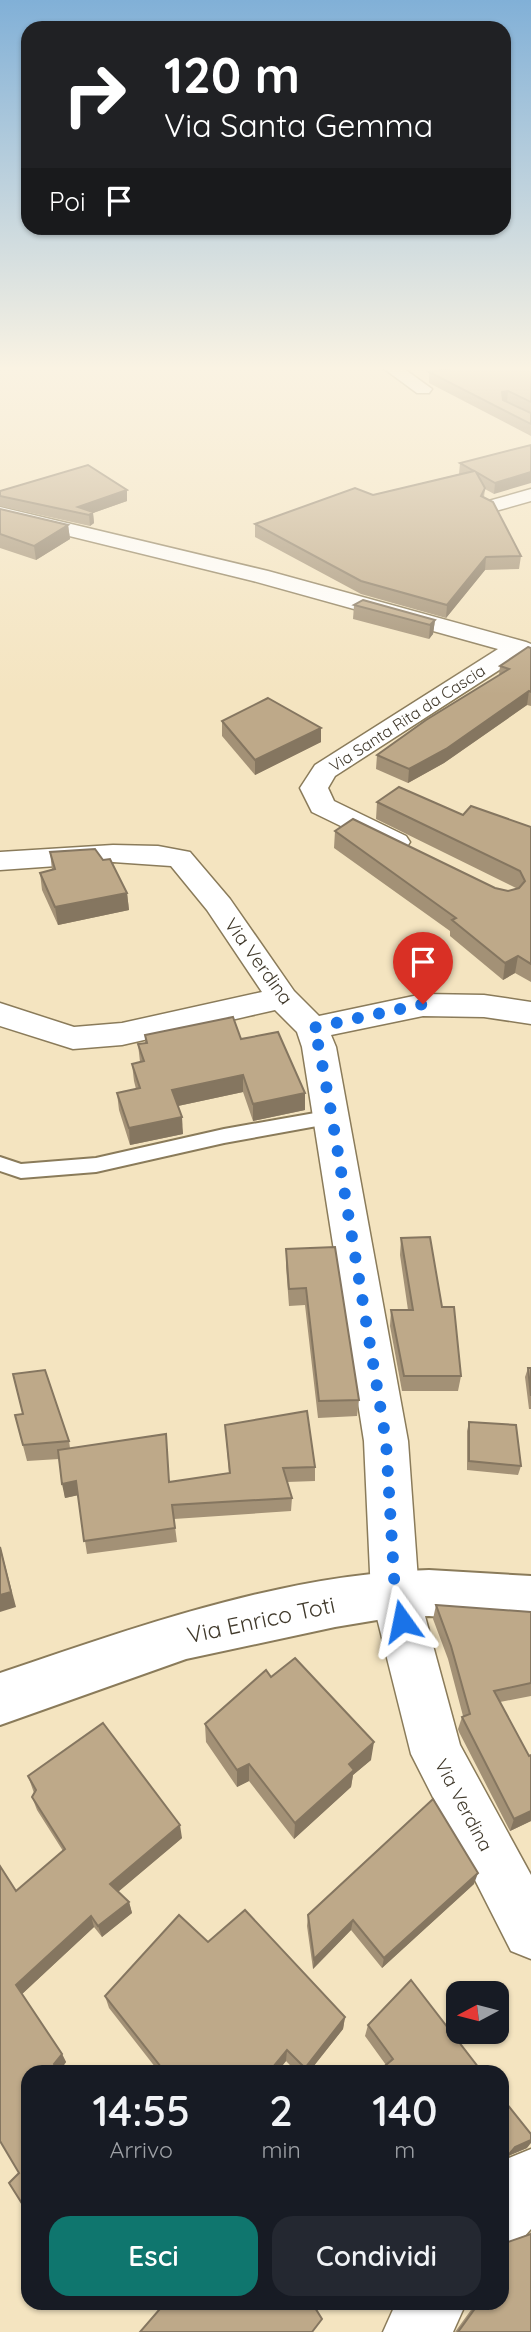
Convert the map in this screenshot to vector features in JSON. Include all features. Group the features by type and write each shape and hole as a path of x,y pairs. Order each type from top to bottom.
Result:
{"street":[{"path":"492,506 531,495"},
{"path":"0,513 260,576 525,649"},
{"name":"Via Santa Rita da Cascia","path":"420,854 322,806 314,788 325,771 525,649"},
{"name":"Via Verdina","path":"0,861 91,856 163,855 180,858 219,905 282,999 312,1028 319,1047 332,1117 386,1441 395,1594 437,1754 531,1931"},
{"path":"0,1014 73,1038 122,1034 282,999"},
{"path":"312,1028 423,1004 484,1006 531,1013"},
{"name":"Via Enrico Toti","path":"0,1699 186,1635 335,1603 395,1594 429,1593 531,1600"},
{"path":"509,2207 531,2180"},
{"path":"416,2332 430,2310"}],"lane":[{"path":"0,1164 21,1171 96,1164 224,1136 332,1117"}],"building":[{"path":"48,477 106,477 127,490 78,507 93,512 89,515 0,496 0,491"},
{"path":"449,477 479,477 485,488 481,496 493,502 521,556 486,557 447,605 361,581 255,524 355,488 373,495"},
{"path":"484,477 515,477 495,483"},
{"path":"0,509 68,525 34,546 0,534"},
{"path":"363,600 435,620 430,625 354,605"},
{"path":"528,647 531,648 531,692 446,749 409,769 377,755 426,720 509,669 500,666"},
{"path":"268,698 321,728 255,760 222,721"},
{"path":"399,787 463,815 471,806 531,827 531,964 518,956 505,963 452,920 456,918 335,831 353,819 495,888 508,891 519,888 525,881 520,871 377,802"},
{"path":"95,849 103,860 110,859 127,893 55,907 40,873 55,869 50,852"},
{"path":"233,1017 241,1039 278,1032 305,1093 253,1104 243,1075 172,1090 182,1117 129,1128 117,1093 140,1088 132,1064 144,1061 138,1044 147,1043 145,1035"},
{"path":"430,1237 442,1307 454,1307 461,1376 404,1376 391,1310 413,1310 401,1238"},
{"path":"335,1247 359,1400 319,1401 306,1288 289,1289 286,1249"},
{"path":"528,1368 531,1368 531,1396"},
{"path":"45,1370 69,1441 23,1445 15,1415 23,1414 13,1374"},
{"path":"307,1411 315,1467 283,1468 292,1498 172,1505 175,1528 84,1541 76,1481 62,1484 58,1450 166,1434 169,1482 230,1473 225,1425"},
{"path":"469,1422 516,1425 521,1466 469,1461"},
{"path":"0,1547 11,1592 0,1595"},
{"path":"436,1605 531,1612 531,1683 494,1691 529,1756 531,1755 531,1811 514,1819 462,1717 470,1714 451,1646"},
{"path":"295,1658 374,1742 349,1764 354,1770 295,1823 249,1764 237,1770 205,1724 266,1670 271,1677"},
{"path":"103,1723 180,1825 110,1884 129,1902 98,1926 91,1916 16,1985 62,2054 55,2065 21,2065 21,2202 9,2183 19,2173 0,2141 0,1866 16,1891 65,1849 32,1797 36,1790 28,1776"},
{"path":"433,1799 478,1873 384,1958 353,1920 314,1959 308,1915"},
{"path":"245,1910 345,2017 307,2065 302,2065 287,2050 275,2065 159,2065 105,1996 179,1915 208,1942"},
{"path":"411,1980 446,2025 446,2044 460,2044 477,2065 386,2065 393,2059 368,2025"},
{"path":"509,2107 531,2134 531,2140 515,2147 509,2154"},
{"path":"531,2234 531,2332 458,2332 474,2310 509,2310 509,2242"},
{"path":"159,2310 316,2310 322,2319 312,2332 140,2332"}],"route":[{"path":"402,1621 395,1594 386,1441 332,1117 319,1047 312,1028 423,1004"}]}
